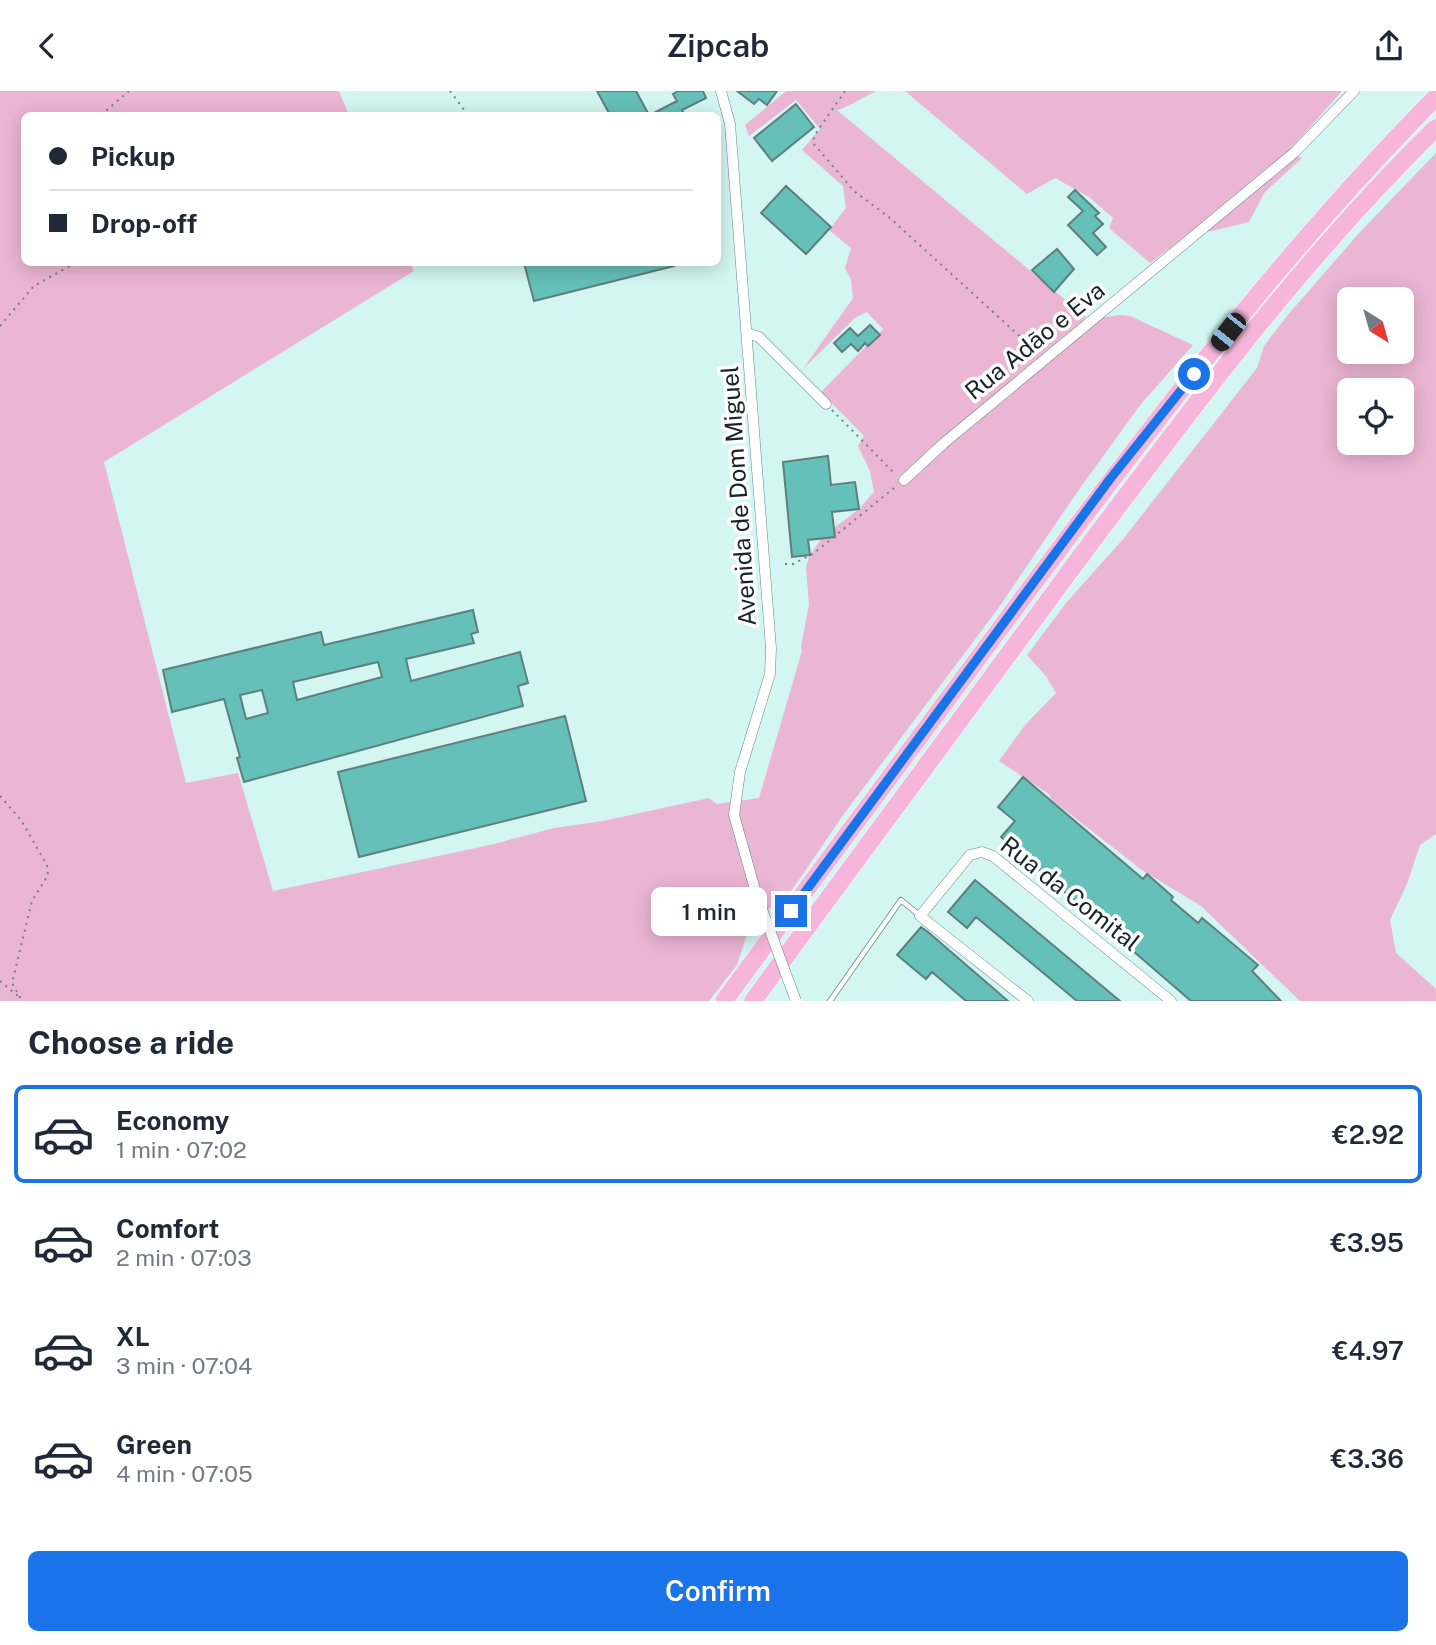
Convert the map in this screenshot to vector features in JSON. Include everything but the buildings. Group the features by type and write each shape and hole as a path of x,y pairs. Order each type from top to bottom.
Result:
{"highway":[{"path":"724,1001 1110,479 1302,242 1395,138 1436,97"},
{"path":"752,1001 1129,492 1253,332 1327,243 1436,128"}],"street":[{"name":"Avenida de Dom Miguel","path":"721,91 730,124 771,648 770,674 740,772 734,815 756,893 796,1001"},
{"name":"Rua Adão e Eva","path":"904,480 944,443 1295,152 1354,91"},
{"path":"747,333 759,337 826,404"},
{"name":"Rua da Comital","path":"920,916 970,855 982,852 993,856 1171,1001"},
{"path":"920,916 1028,1001"}],"lane":[{"path":"832,1000 901,900 920,916"}],"path":[{"path":"104,112 129,91"},
{"path":"450,91 466,112"},
{"path":"845,91 814,136 813,142 818,151 854,191 890,218 1046,360"},
{"path":"0,326 34,286 70,266"},
{"path":"785,564 793,564 814,553 904,480 826,404"},
{"path":"0,796 22,820 47,865 48,876 32,901 12,983 22,1001"},
{"path":"0,981 19,997"}],"shaded area":[{"path":"0,91 339,91 348,112 21,112 21,266 412,266 414,271 104,462 186,783 238,773 273,891 490,845 554,828 603,821 709,798 717,804 759,798 802,651 809,604 806,568 809,557 823,536 858,510 874,492 870,471 858,446 864,436 821,392 883,329 867,312 856,317 803,369 853,298 851,280 845,268 851,248 829,230 846,208 843,186 802,150 820,129 796,100 749,136 745,125 786,91 877,91 837,110 1086,317 1083,320 1130,316 1193,345 1141,404 997,610 846,811 783,903 768,909 754,924 747,934 737,965 709,1001 0,1001"},
{"path":"905,91 1342,91 1288,152 1302,158 1265,192 1249,222 1190,233 1150,263 1109,228 1113,218 1089,197 1055,178 1027,194"},
{"path":"1436,153 1436,834 1420,845 1407,884 1390,920 1396,953 1436,989 1436,1001 1300,1001 1201,906 1142,870 1052,800 1049,794 999,761 1025,725 1056,693 1046,676 1027,655 1066,603 1124,538 1257,368 1264,346 1360,232"}],"route":[{"path":"791,911 1110,479 1194,374"}]}
